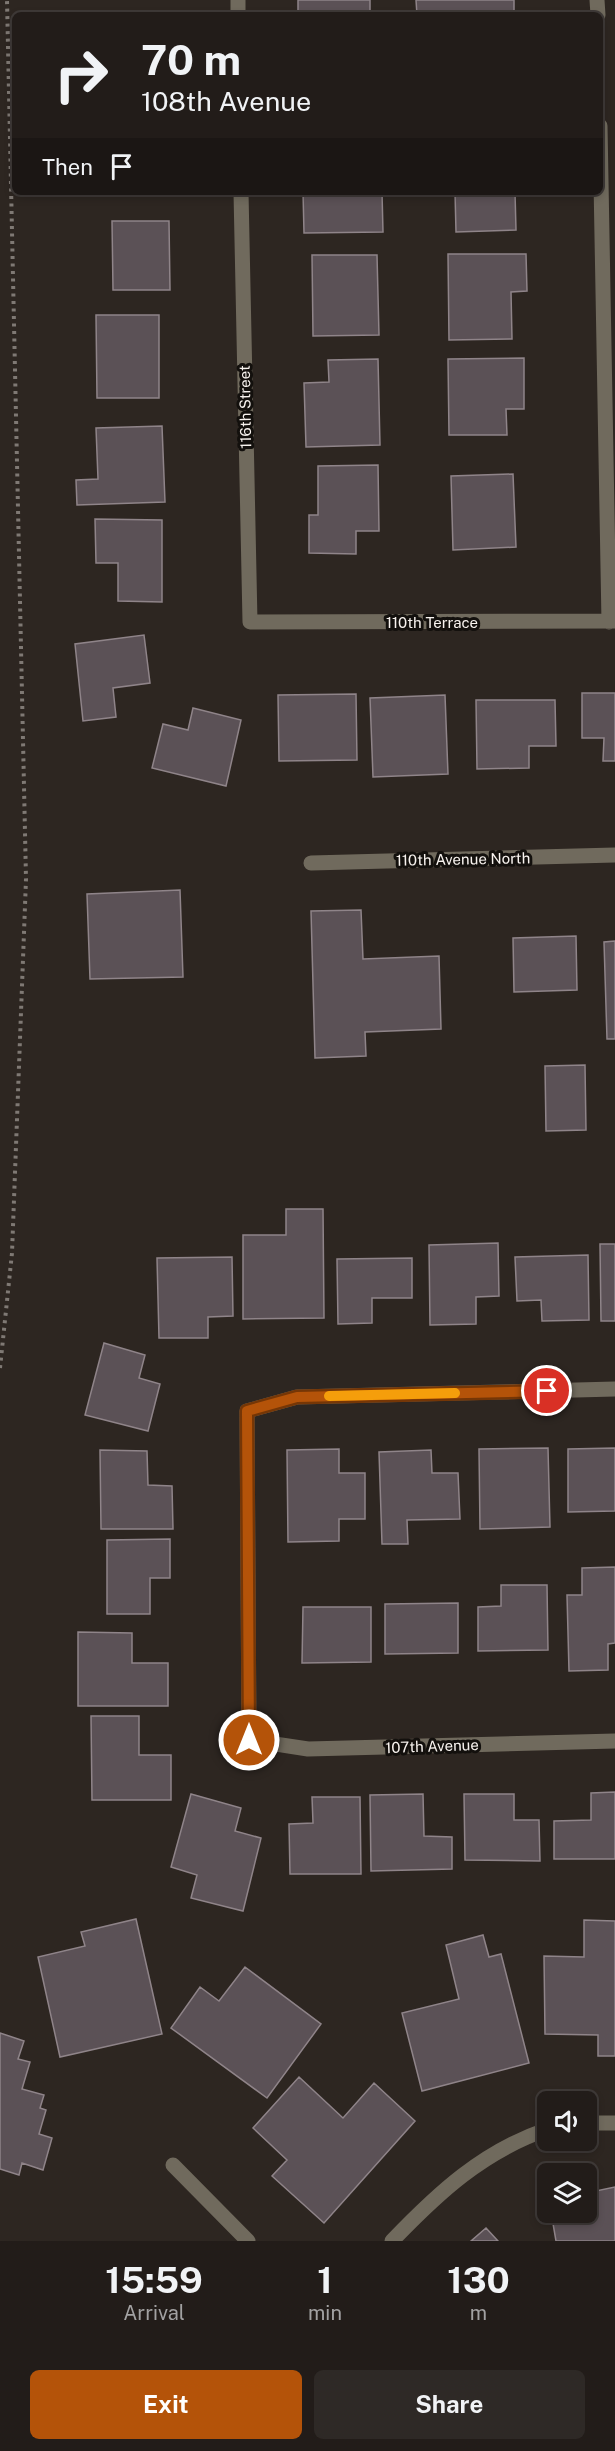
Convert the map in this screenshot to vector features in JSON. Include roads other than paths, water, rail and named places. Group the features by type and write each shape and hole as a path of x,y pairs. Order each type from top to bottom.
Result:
{"street":[{"name":"116th Street","path":"241,195 250,622"},
{"path":"602,195 612,622"},
{"name":"110th Terrace","path":"250,622 612,622"},
{"name":"110th Avenue North","path":"311,863 615,855"},
{"name":"107th Avenue","path":"615,1389 297,1397 247,1411 249,1740 308,1749 615,1741"},
{"path":"597,2123 615,2123"},
{"path":"392,2241 436,2195 484,2160 537,2133"},
{"path":"173,2165 248,2241"}]}
